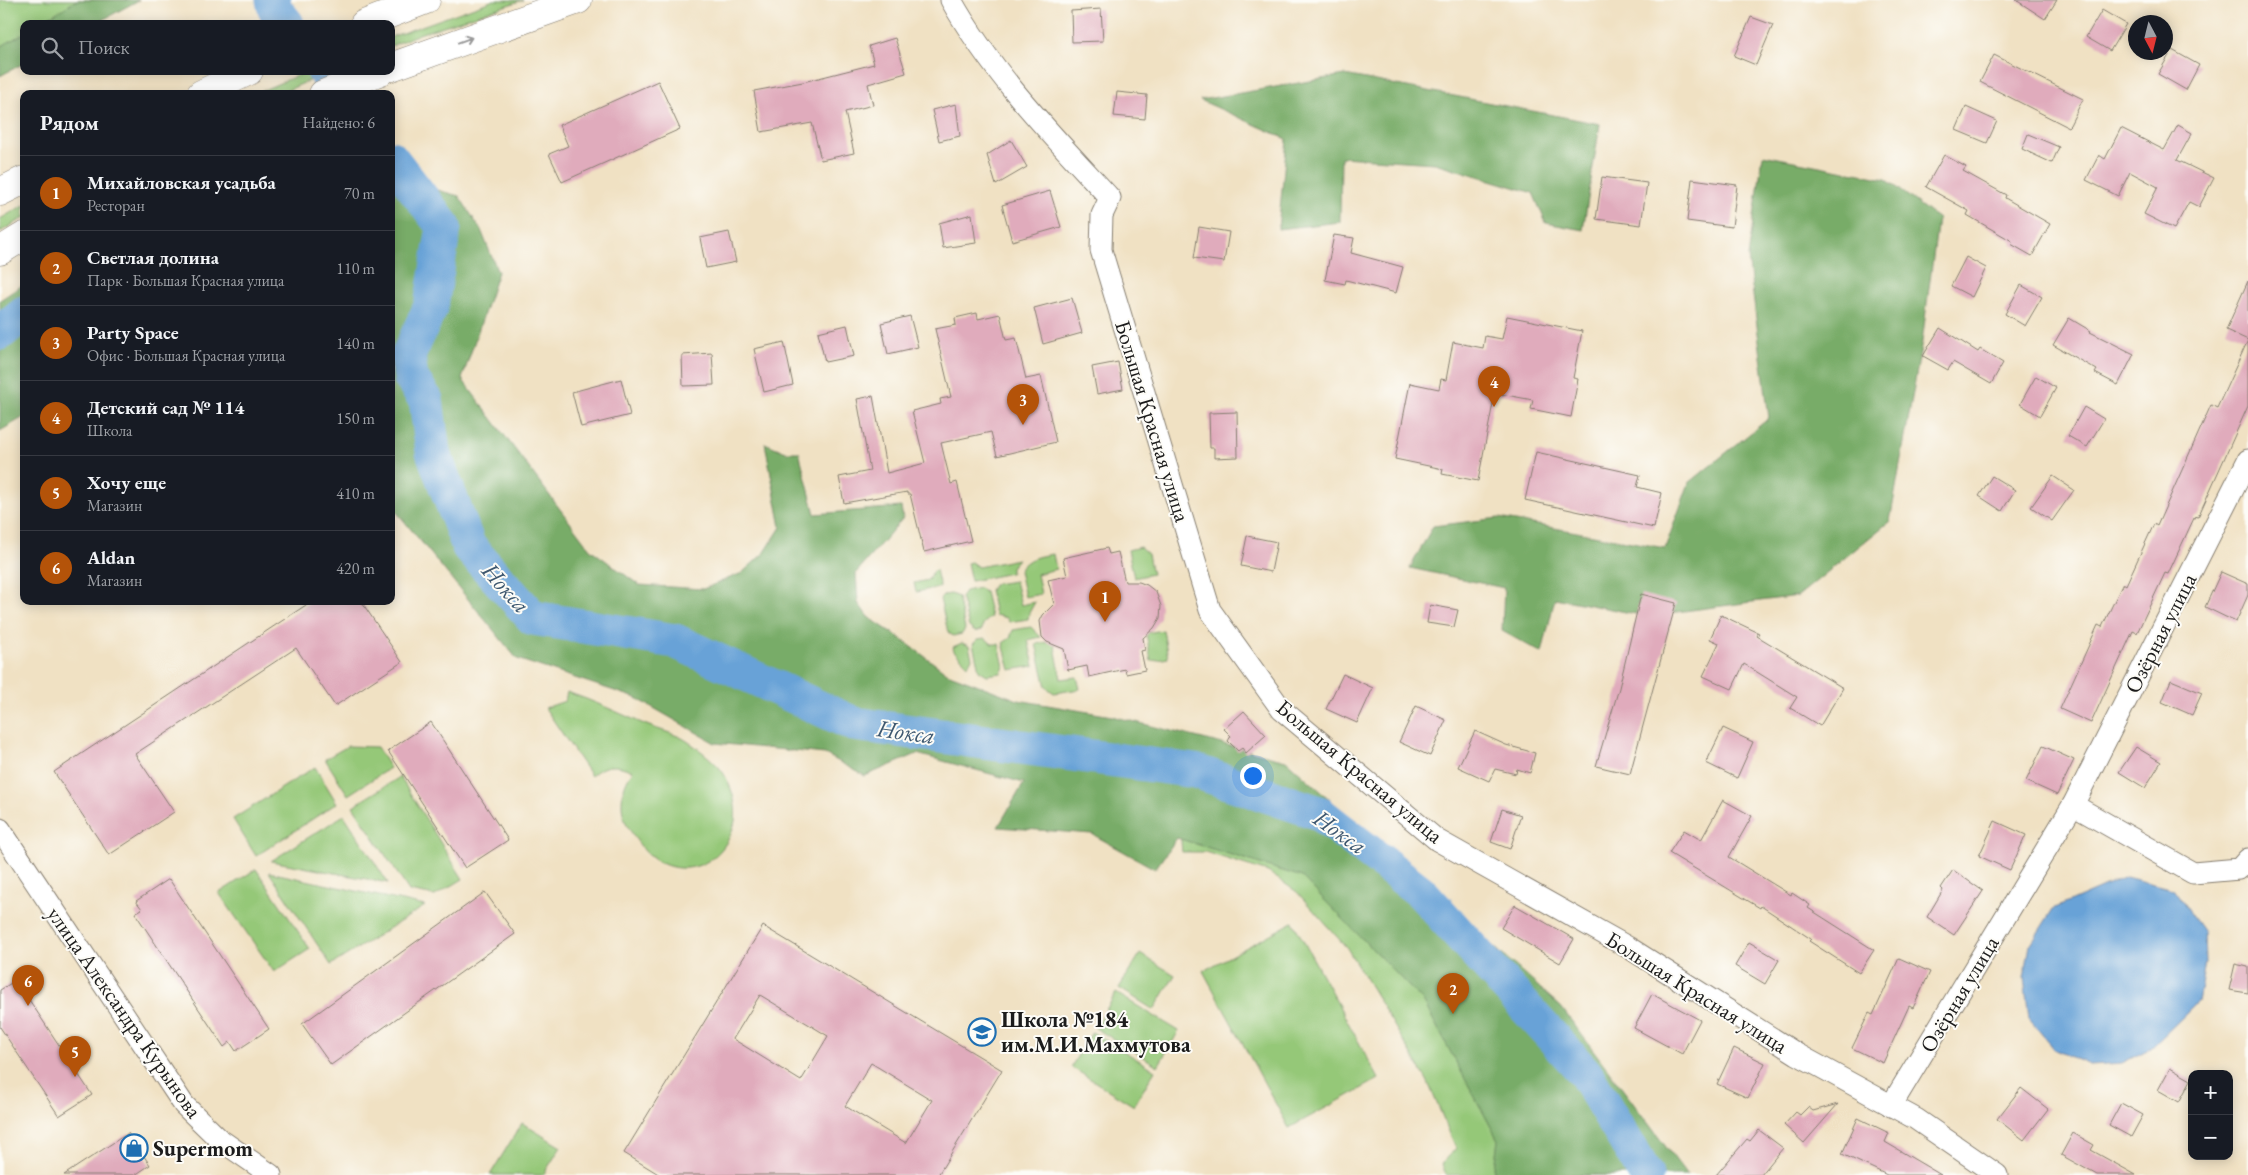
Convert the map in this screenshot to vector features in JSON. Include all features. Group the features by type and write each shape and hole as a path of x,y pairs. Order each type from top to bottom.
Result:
{"main road":[{"path":"374,20 426,0"},
{"path":"395,65 578,0"},
{"path":"209,90 240,75"},
{"path":"333,90 371,75"},
{"path":"0,192 20,182"},
{"path":"0,251 20,238"}],"street":[{"name":"Большая Красная улица","path":"951,0 966,27 1003,80 1110,198 1102,216 1101,250 1210,610 1282,710 1438,840 1631,949 1797,1054 1916,1119 1997,1175"},
{"name":"Озёрная улица","path":"1891,1106 2073,805 2248,460"},
{"path":"2073,805 2193,873 2239,869 2248,859"},
{"name":"улица Александра Курынова","path":"0,829 184,1104 219,1139 271,1175"}],"green space":[{"path":"0,0 127,0 74,20 20,20 20,40 0,48"},
{"path":"77,0 139,0 102,20 44,20"},
{"path":"494,0 523,0 419,34 395,44 395,36"},
{"path":"20,35 20,65 0,76 0,47"},
{"path":"299,75 322,75 288,90 263,90"},
{"path":"1345,75 1600,124 1583,230 1546,223 1533,193 1435,163 1341,157 1340,222 1278,229 1287,139 1200,100"},
{"path":"1763,155 1886,179 1938,219 1922,342 1890,521 1798,596 1646,616 1555,598 1542,653 1502,631 1504,588 1410,568 1433,526 1499,518 1665,548 1689,483 1769,418 1748,257"},
{"path":"395,179 459,196 481,230 498,272 462,379 590,549 639,585 703,589 742,573 765,552 781,527 765,443 786,452 799,452 815,514 901,507 903,518 856,573 858,603 868,617 947,673 1018,700 1112,716 1286,760 1561,1007 1687,1175 1493,1175 1498,1140 1423,1001 1302,877 1177,838 1155,869 1092,834 998,827 1024,783 917,754 865,776 825,754 715,743 636,698 517,659 395,510"},
{"path":"20,207 20,220 0,232 0,219"},
{"path":"20,287 20,419 0,431 0,300"},
{"path":"1140,547 1148,554 1152,574 1134,578 1128,550"},
{"path":"1053,554 1056,569 1037,574 1041,594 1025,597 1019,571 1029,560"},
{"path":"1018,559 1011,567 1011,573 971,581 967,563 971,562 978,567"},
{"path":"936,570 940,587 916,592 914,583 928,580 933,571"},
{"path":"1015,581 1021,605 1035,602 1028,619 1009,622 1007,618 995,615 990,590 994,584"},
{"path":"980,588 985,592 991,617 983,624 982,630 975,632 969,627 961,597 965,591"},
{"path":"951,594 958,597 965,629 962,634 953,636 948,632 940,599 944,595"},
{"path":"1031,627 1041,637 1028,640 1034,666 1010,670 1003,643 1010,638 1013,630"},
{"path":"1163,630 1168,658 1151,661 1146,633"},
{"path":"985,638 992,644 999,644 1004,667 1001,673 987,675 979,670 973,644 978,639"},
{"path":"1054,641 1061,679 1077,677 1080,689 1054,693 1046,687 1036,644"},
{"path":"962,643 969,646 972,658 968,665 954,651 953,647"},
{"path":"567,692 680,737 702,752 719,767 731,789 736,811 734,825 722,849 703,864 679,868 654,859 643,849 628,827 622,806 626,783 633,771 611,766 601,769 591,776 545,708 565,701"},
{"path":"348,746 377,747 390,768 348,795 325,759"},
{"path":"315,767 337,803 256,856 233,819"},
{"path":"1175,774 1233,789 1614,1175 1446,1175 1442,1164 1456,1148 1427,1080 1347,948 1297,892 1268,872 1205,852 1182,852"},
{"path":"400,777 463,879 435,896 409,891 353,806"},
{"path":"344,815 388,883 271,861"},
{"path":"256,869 310,949 274,972 219,893"},
{"path":"269,872 425,906 331,965"},
{"path":"1293,922 1379,1079 1289,1128 1203,971"},
{"path":"1140,954 1175,975 1154,1010 1119,988"},
{"path":"1116,993 1179,1031 1158,1066 1095,1028"},
{"path":"1092,1032 1155,1070 1134,1106 1071,1067"},
{"path":"522,1123 561,1147 543,1175 490,1175"}],"water":[{"path":"2126,877 2173,889 2204,932 2205,963 2198,1002 2151,1048 2122,1063 2090,1065 2055,1050 2029,1019 2024,978 2030,945 2053,909"}],"building":[{"path":"2016,0 2057,0 2045,19"},
{"path":"1101,9 1103,41 1072,42 1071,11"},
{"path":"2102,10 2126,24 2110,51 2086,37"},
{"path":"1751,17 1773,25 1756,65 1734,56"},
{"path":"895,38 906,73 868,84 873,105 845,112 854,153 821,160 812,123 761,132 754,91 803,82 874,64 869,46"},
{"path":"2173,51 2199,65 2186,90 2158,74 2166,60 2173,60"},
{"path":"1994,55 2083,99 2070,125 2068,127 1980,82"},
{"path":"658,81 680,129 562,182 549,154 568,146 559,125"},
{"path":"1117,92 1147,95 1145,119 1114,116"},
{"path":"956,104 960,136 939,141 932,110"},
{"path":"1966,107 1997,121 1987,143 1956,130"},
{"path":"2178,125 2192,133 2177,160 2214,178 2199,207 2189,202 2174,229 2144,214 2158,187 2130,172 2118,196 2086,180 2099,155 2105,159 2121,128 2164,150"},
{"path":"2028,134 2059,147 2052,163 2022,149"},
{"path":"1011,140 1027,167 996,185 987,155"},
{"path":"1944,155 1966,167 1963,171 2006,195 2005,198 2050,224 2032,256 2011,244 2012,241 1967,215 1969,211 1926,187"},
{"path":"1602,177 1647,183 1641,225 1596,219"},
{"path":"1692,179 1737,185 1732,227 1687,221"},
{"path":"1050,191 1061,227 1012,241 1002,205"},
{"path":"972,214 976,243 943,248 939,223"},
{"path":"1199,227 1229,232 1224,262 1194,258"},
{"path":"729,232 736,262 706,268 700,238"},
{"path":"1334,235 1354,238 1351,253 1403,267 1396,293 1346,280 1345,284 1325,280"},
{"path":"1966,257 1986,268 1972,297 1951,286"},
{"path":"2248,281 2248,340 2226,330"},
{"path":"2021,285 2042,297 2025,326 2005,314"},
{"path":"1072,298 1082,333 1043,344 1034,308"},
{"path":"977,313 978,319 1000,314 1006,340 1016,338 1026,379 1041,376 1056,442 997,456 991,432 941,443 951,484 957,482 971,541 924,552 910,494 907,494 907,492 844,503 839,477 870,471 857,399 873,396 887,473 925,463 912,411 941,404 940,399 951,397 935,329 956,325 955,318"},
{"path":"910,316 918,347 888,354 881,323"},
{"path":"1507,316 1582,331 1573,378 1578,379 1571,417 1531,409 1533,400 1495,393 1478,481 1442,474 1443,469 1395,459 1410,383 1439,389 1441,379 1446,380 1453,342 1483,348 1485,336 1502,339"},
{"path":"2069,318 2090,332 2134,354 2118,385 2095,373 2097,370 2053,345"},
{"path":"847,325 854,356 825,362 818,332"},
{"path":"1940,328 1978,352 1980,349 2003,363 1991,384 1953,362 1948,370 1923,356"},
{"path":"2248,340 2248,406 2198,517 2195,516 2168,574 2165,573 2137,633 2133,631 2091,723 2060,709 2098,625 2102,627 2123,583 2126,585 2154,524 2157,526 2211,405 2217,408"},
{"path":"784,342 793,385 764,392 754,349"},
{"path":"712,353 714,385 683,386 682,355"},
{"path":"1118,362 1123,389 1097,394 1092,367"},
{"path":"2036,376 2056,388 2040,416 2020,404"},
{"path":"621,379 630,415 581,427 572,392"},
{"path":"2084,407 2104,419 2087,447 2068,436"},
{"path":"1237,412 1238,457 1214,458 1214,448 1210,448 1209,413"},
{"path":"1536,452 1640,475 1637,487 1662,493 1654,528 1525,500"},
{"path":"1992,476 2015,490 2002,511 1979,496"},
{"path":"2053,476 2074,490 2052,521 2031,507"},
{"path":"1247,536 1277,542 1271,572 1241,566"},
{"path":"1107,548 1109,554 1118,552 1125,582 1139,582 1156,592 1161,606 1160,618 1154,628 1143,638 1145,650 1141,651 1145,670 1126,674 1125,669 1089,677 1087,666 1068,670 1064,649 1047,642 1042,637 1040,621 1054,604 1048,580 1067,576 1063,558"},
{"path":"2221,572 2248,584 2248,595 2236,622 2205,607"},
{"path":"1641,594 1676,603 1630,774 1596,766 1619,688"},
{"path":"306,605 364,605 402,662 335,706 296,648 135,754 174,812 109,855 54,772"},
{"path":"1430,605 1458,610 1454,627 1427,623"},
{"path":"1721,615 1759,633 1757,636 1843,688 1820,726 1790,708 1797,697 1744,664 1732,689 1703,676 1719,643 1710,639"},
{"path":"1343,674 1373,688 1357,723 1326,709"},
{"path":"2171,680 2202,693 2192,715 2162,702"},
{"path":"1416,706 1446,720 1430,756 1399,742"},
{"path":"1244,711 1266,735 1246,753 1242,748 1238,751 1228,741 1231,736 1224,729"},
{"path":"431,722 508,840 465,868 388,751"},
{"path":"1723,728 1753,742 1737,778 1706,763"},
{"path":"1475,731 1506,745 1535,753 1530,773 1517,769 1516,774 1495,769 1489,781 1458,767"},
{"path":"2043,746 2074,760 2057,795 2026,781"},
{"path":"2136,747 2161,762 2145,788 2119,772"},
{"path":"1723,800 1752,816 1729,857 1791,895 1792,893 1810,905 1808,908 1874,950 1859,973 1809,941 1811,939 1761,906 1760,908 1669,853 1684,830 1701,840"},
{"path":"1502,809 1521,815 1510,849 1491,842"},
{"path":"1995,821 2026,835 2010,870 1979,856"},
{"path":"1953,870 1983,891 1954,935 1927,917 1943,890 1941,888"},
{"path":"169,879 269,1029 236,1051 230,1042 224,1047 135,913 142,909 136,901"},
{"path":"485,892 515,934 331,1065 302,1024"},
{"path":"1515,905 1574,939 1560,963 1501,928"},
{"path":"763,926 1002,1070 938,1175 660,1175 624,1153","holes":["760,995 828,1036 801,1081 733,1039","871,1063 932,1100 906,1143 845,1106"]},
{"path":"1749,942 1779,960 1765,984 1735,966"},
{"path":"1899,958 1930,972 1913,1008 1909,1006 1883,1063 1852,1048 1869,1013 1873,1015"},
{"path":"2235,964 2248,967 2248,993 2229,990"},
{"path":"16,980 92,1095 59,1116 0,1027 0,990"},
{"path":"1652,994 1700,1020 1682,1054 1634,1028"},
{"path":"1734,1048 1765,1063 1748,1098 1717,1084"},
{"path":"2170,1068 2188,1078 2188,1086 2179,1102 2158,1090"},
{"path":"2021,1088 2048,1109 2024,1140 1997,1119"},
{"path":"2121,1103 2143,1115 2131,1137 2109,1125"},
{"path":"1838,1104 1804,1143 1784,1125 1796,1112 1800,1115 1808,1107 1813,1111"},
{"path":"1858,1118 1889,1133 1885,1142 1941,1175 1887,1175 1842,1154"},
{"path":"1759,1130 1783,1148 1761,1175 1716,1175 1747,1139 1750,1141"},
{"path":"128,1133 150,1165 135,1175 64,1175"},
{"path":"2073,1133 2094,1145 2091,1150 2136,1175 2097,1175 2061,1155"}],"waterway":[{"name":"Нокса","path":"273,0 275,9 284,20"},
{"name":"Нокса","path":"327,75 338,90"},
{"name":"Нокса","path":"395,163 444,227 431,306 408,356 411,378 426,400 433,452 469,547 533,618 675,641 854,724 1195,771 1319,813 1421,892 1585,1073 1646,1175"},
{"path":"0,333 20,316"}],"place":[{"name":"Детский сад № 114","path":"1494,407"},
{"name":"Party Space","path":"1023,425"},
{"name":"Михайловская усадьба","path":"1105,622"},
{"name":"Aldan","path":"28,1006"},
{"name":"Светлая долина","path":"1453,1014"},
{"name":"Школа №184 им.М.И.Махмутова","path":"982,1032"},
{"name":"Хочу еще","path":"75,1077"},
{"name":"Supermom","path":"134,1148"}]}
